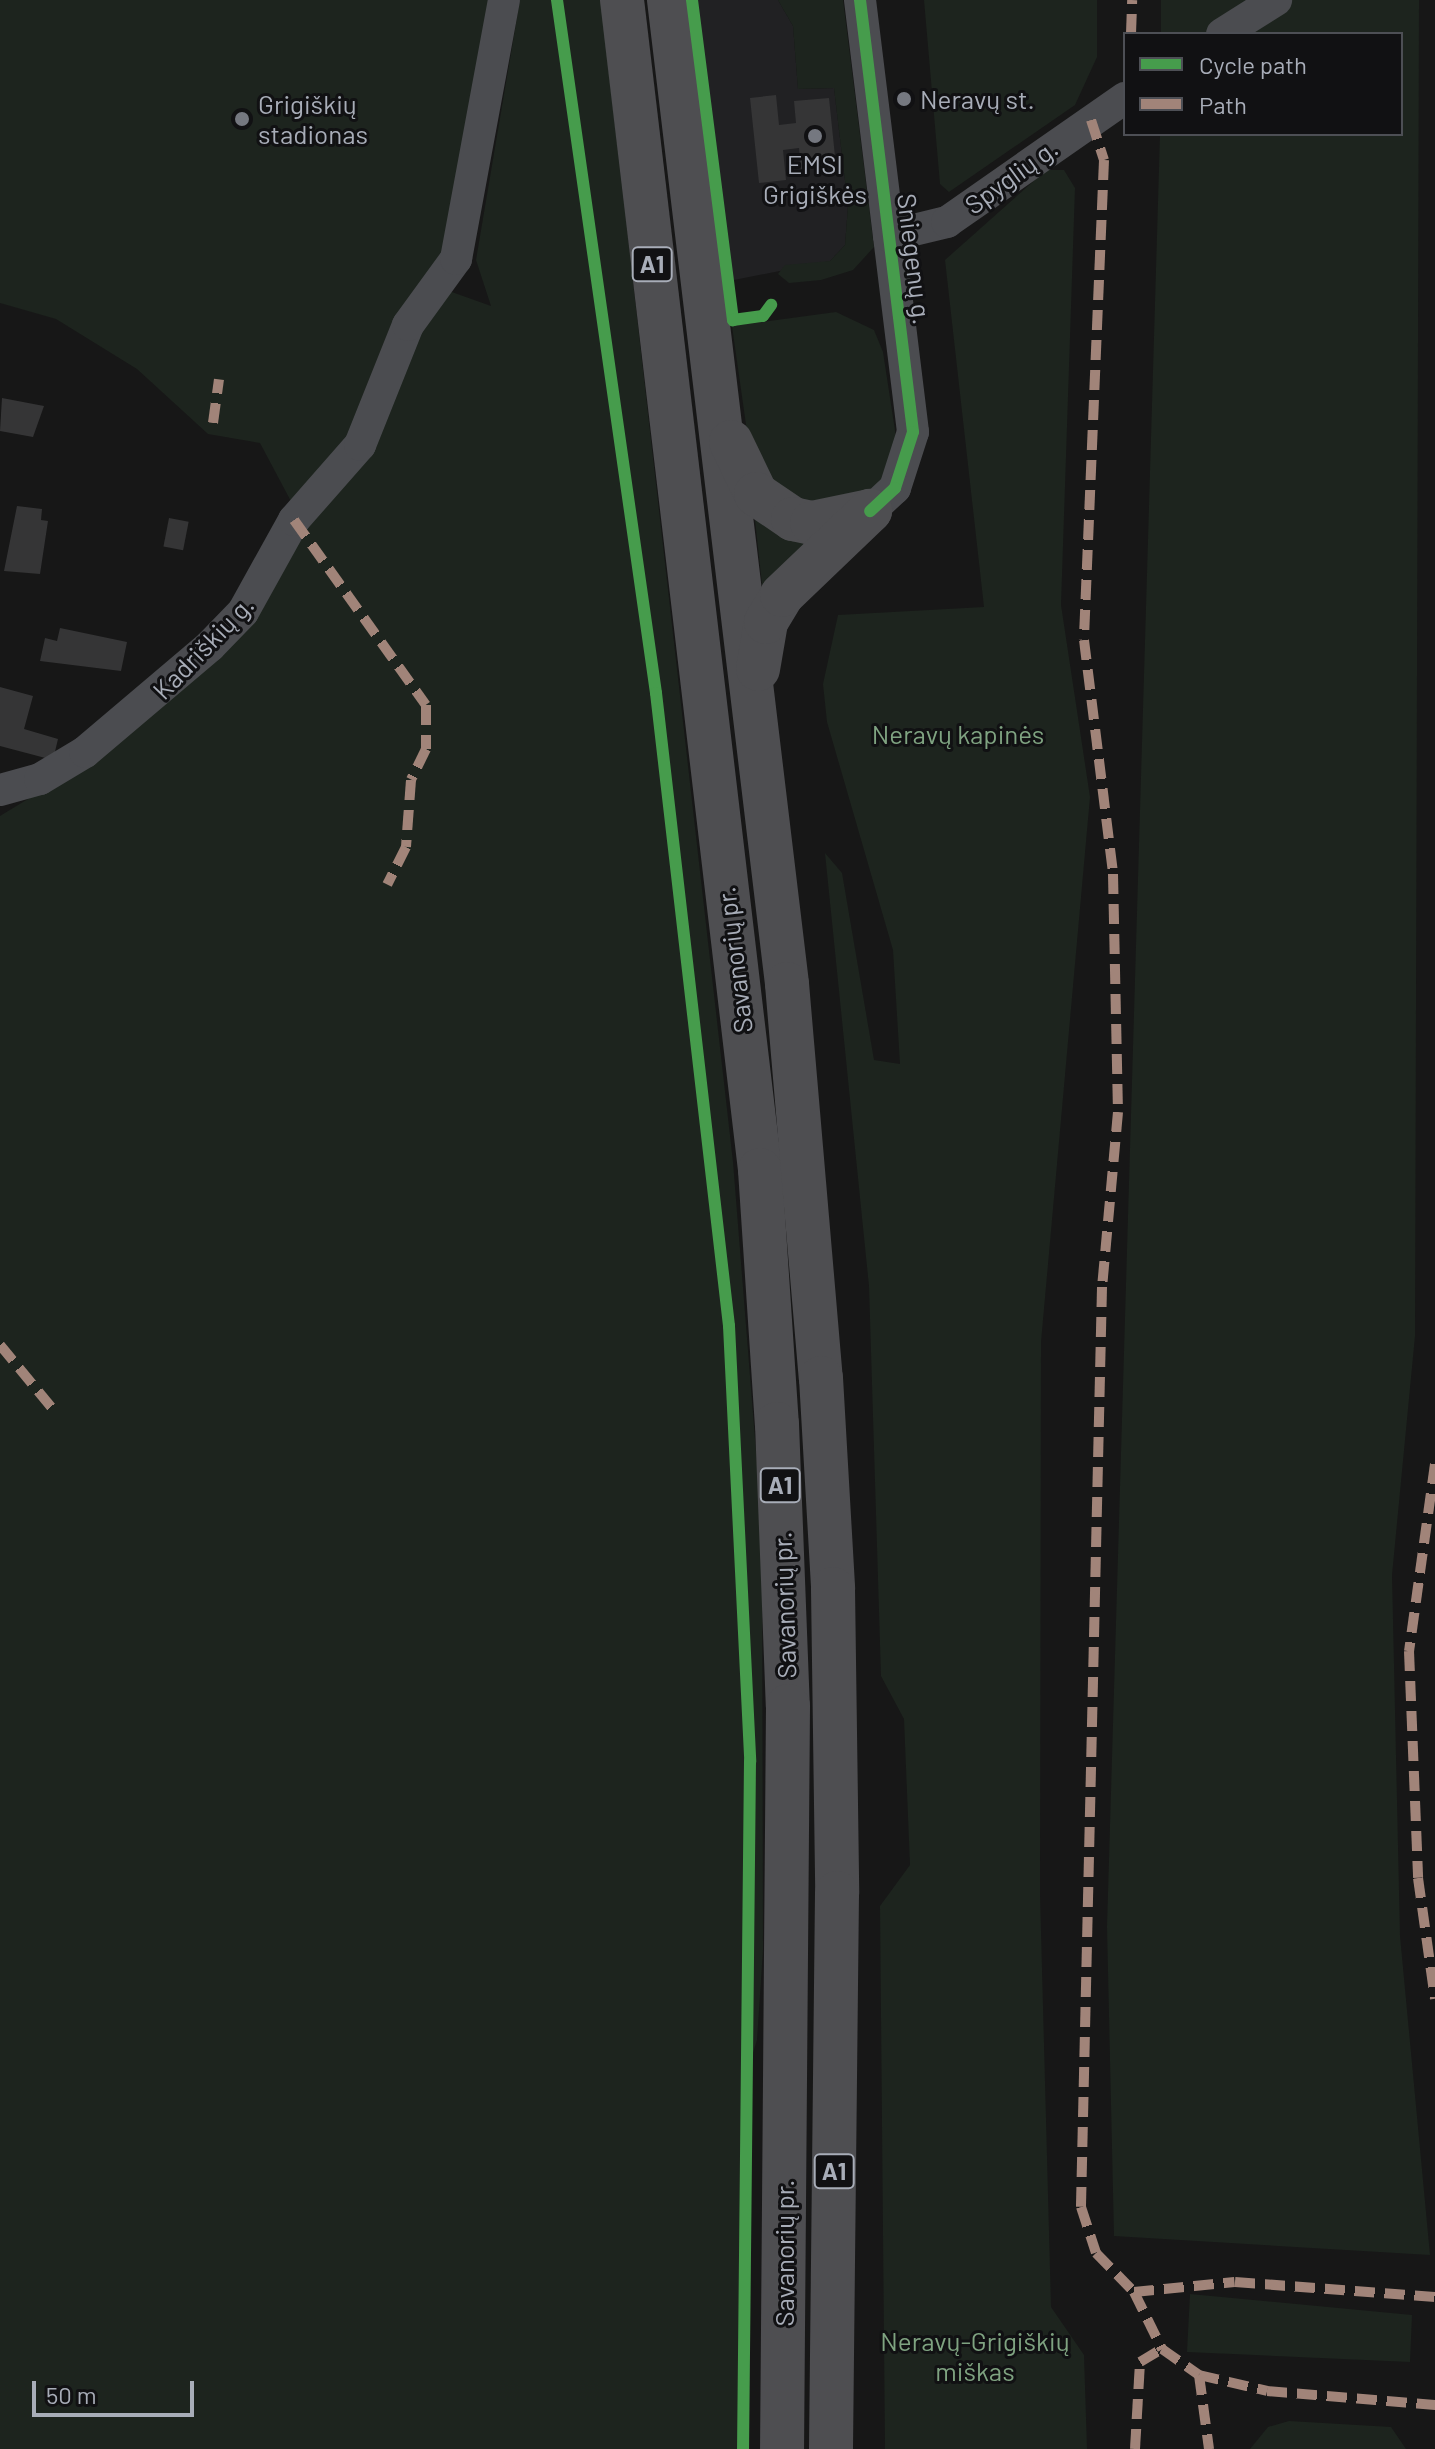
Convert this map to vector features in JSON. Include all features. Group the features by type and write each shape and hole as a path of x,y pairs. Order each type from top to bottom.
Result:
{"highway":[{"name":"Savanorių pr.","path":"622,0 760,1170 788,1706 782,2449"},
{"name":"A1","path":"669,0 752,704"},
{"path":"714,389 756,494 772,508 812,523 870,511"},
{"path":"752,704 766,622 782,595 870,511"},
{"name":"Savanorių pr.","path":"752,704 787,984 821,1378 833,1589 837,1893 831,2449"},
{"path":"759,2449 788,1706"}],"street":[{"name":"Kadriškių g.","path":"0,790 40,779 85,752 200,656 243,612 294,520 360,445 408,325 456,259 504,0"},
{"name":"Sniegenų g.","path":"860,0 913,432 895,488 870,511"},
{"path":"1225,32 1276,0"},
{"name":"Spyglių g.","path":"889,236 947,222 1123,99"}],"shaded area":[{"path":"697,0 778,0 793,26 798,89 834,88 848,206 845,245 830,261 729,281"}],"green space":[{"path":"0,0 496,0 449,291 491,306 476,260 520,0 601,0 733,1162 762,1527 763,1950 757,2040 743,2085 742,2449 0,2449 0,816 107,751 262,610 294,551 294,507 260,443 208,434 137,369 56,319 0,303"},
{"path":"778,0 843,0 874,247 853,270 821,280 789,283 778,274 785,265 830,261 845,245 848,206 834,88 798,89 793,26"},
{"path":"924,0 1097,0 1097,57 1075,105 949,192 940,184"},
{"path":"1161,0 1419,0 1415,1336 1392,1575 1400,1936 1430,2255 1114,2236 1107,1927 1160,136 1403,136 1403,32 1161,32"},
{"path":"1046,170 1064,170 1075,188 1061,605 1090,797 1041,1342 1040,1894 1051,2307 1084,2355 1087,2449 885,2449 880,1906 910,1865 904,1719 881,1676 869,1286 825,853 842,873 874,1060 900,1064 893,950 827,722 823,684 838,615 984,607 945,260"},
{"path":"836,312 874,330 883,352 898,450 881,482 853,503 789,509 751,460 732,326"},
{"path":"754,511 817,534 764,602"},
{"path":"1190,2294 1412,2315 1410,2362 1187,2352"},
{"path":"1289,2421 1391,2427 1406,2449 1250,2449 1268,2427"}],"building":[{"path":"776,95 779,125 796,123 794,101 829,98 836,166 801,169 799,148 783,150 786,180 759,183 750,98"},
{"path":"2,398 44,406 33,437 0,431"},
{"path":"17,506 42,509 41,520 48,521 40,574 4,571"},
{"path":"169,518 189,522 183,550 163,546"},
{"path":"60,628 127,642 121,671 40,661 45,638 57,641"},
{"path":"0,687 33,696 24,729 58,739 53,760 0,746"}],"marked path":[{"path":"1131,32 1132,0"},
{"path":"1091,120 1104,160 1084,640 1113,874 1118,1112 1102,1287 1081,2207 1096,2253 1134,2292 1235,2282 1435,2297"},
{"path":"213,423 219,379"},
{"path":"294,520 426,705 426,749 411,780 406,847 387,885"},
{"path":"0,1345 56,1413"},
{"path":"1435,1464 1409,1651 1418,1878 1435,1999"},
{"path":"1134,2292 1162,2349 1199,2375 1267,2391 1435,2405"},
{"path":"1135,2449 1140,2362 1162,2349"},
{"path":"1199,2375 1209,2449"}],"cycle path":[{"path":"557,0 656,693 729,1326 750,1761 743,2449"},
{"path":"692,0 733,320 763,316 771,305"},
{"path":"860,0 913,432 895,488 870,511"}],"place":[{"name":"Neravų st.","path":"904,99"},
{"name":"Grigiškių stadionas","path":"242,119"},
{"name":"EMSI Grigiškės","path":"815,136"}],"park label":[{"name":"Neravų kapinės","path":"958,734"},
{"name":"Neravų-Grigiškių miškas","path":"975,2356"}]}
